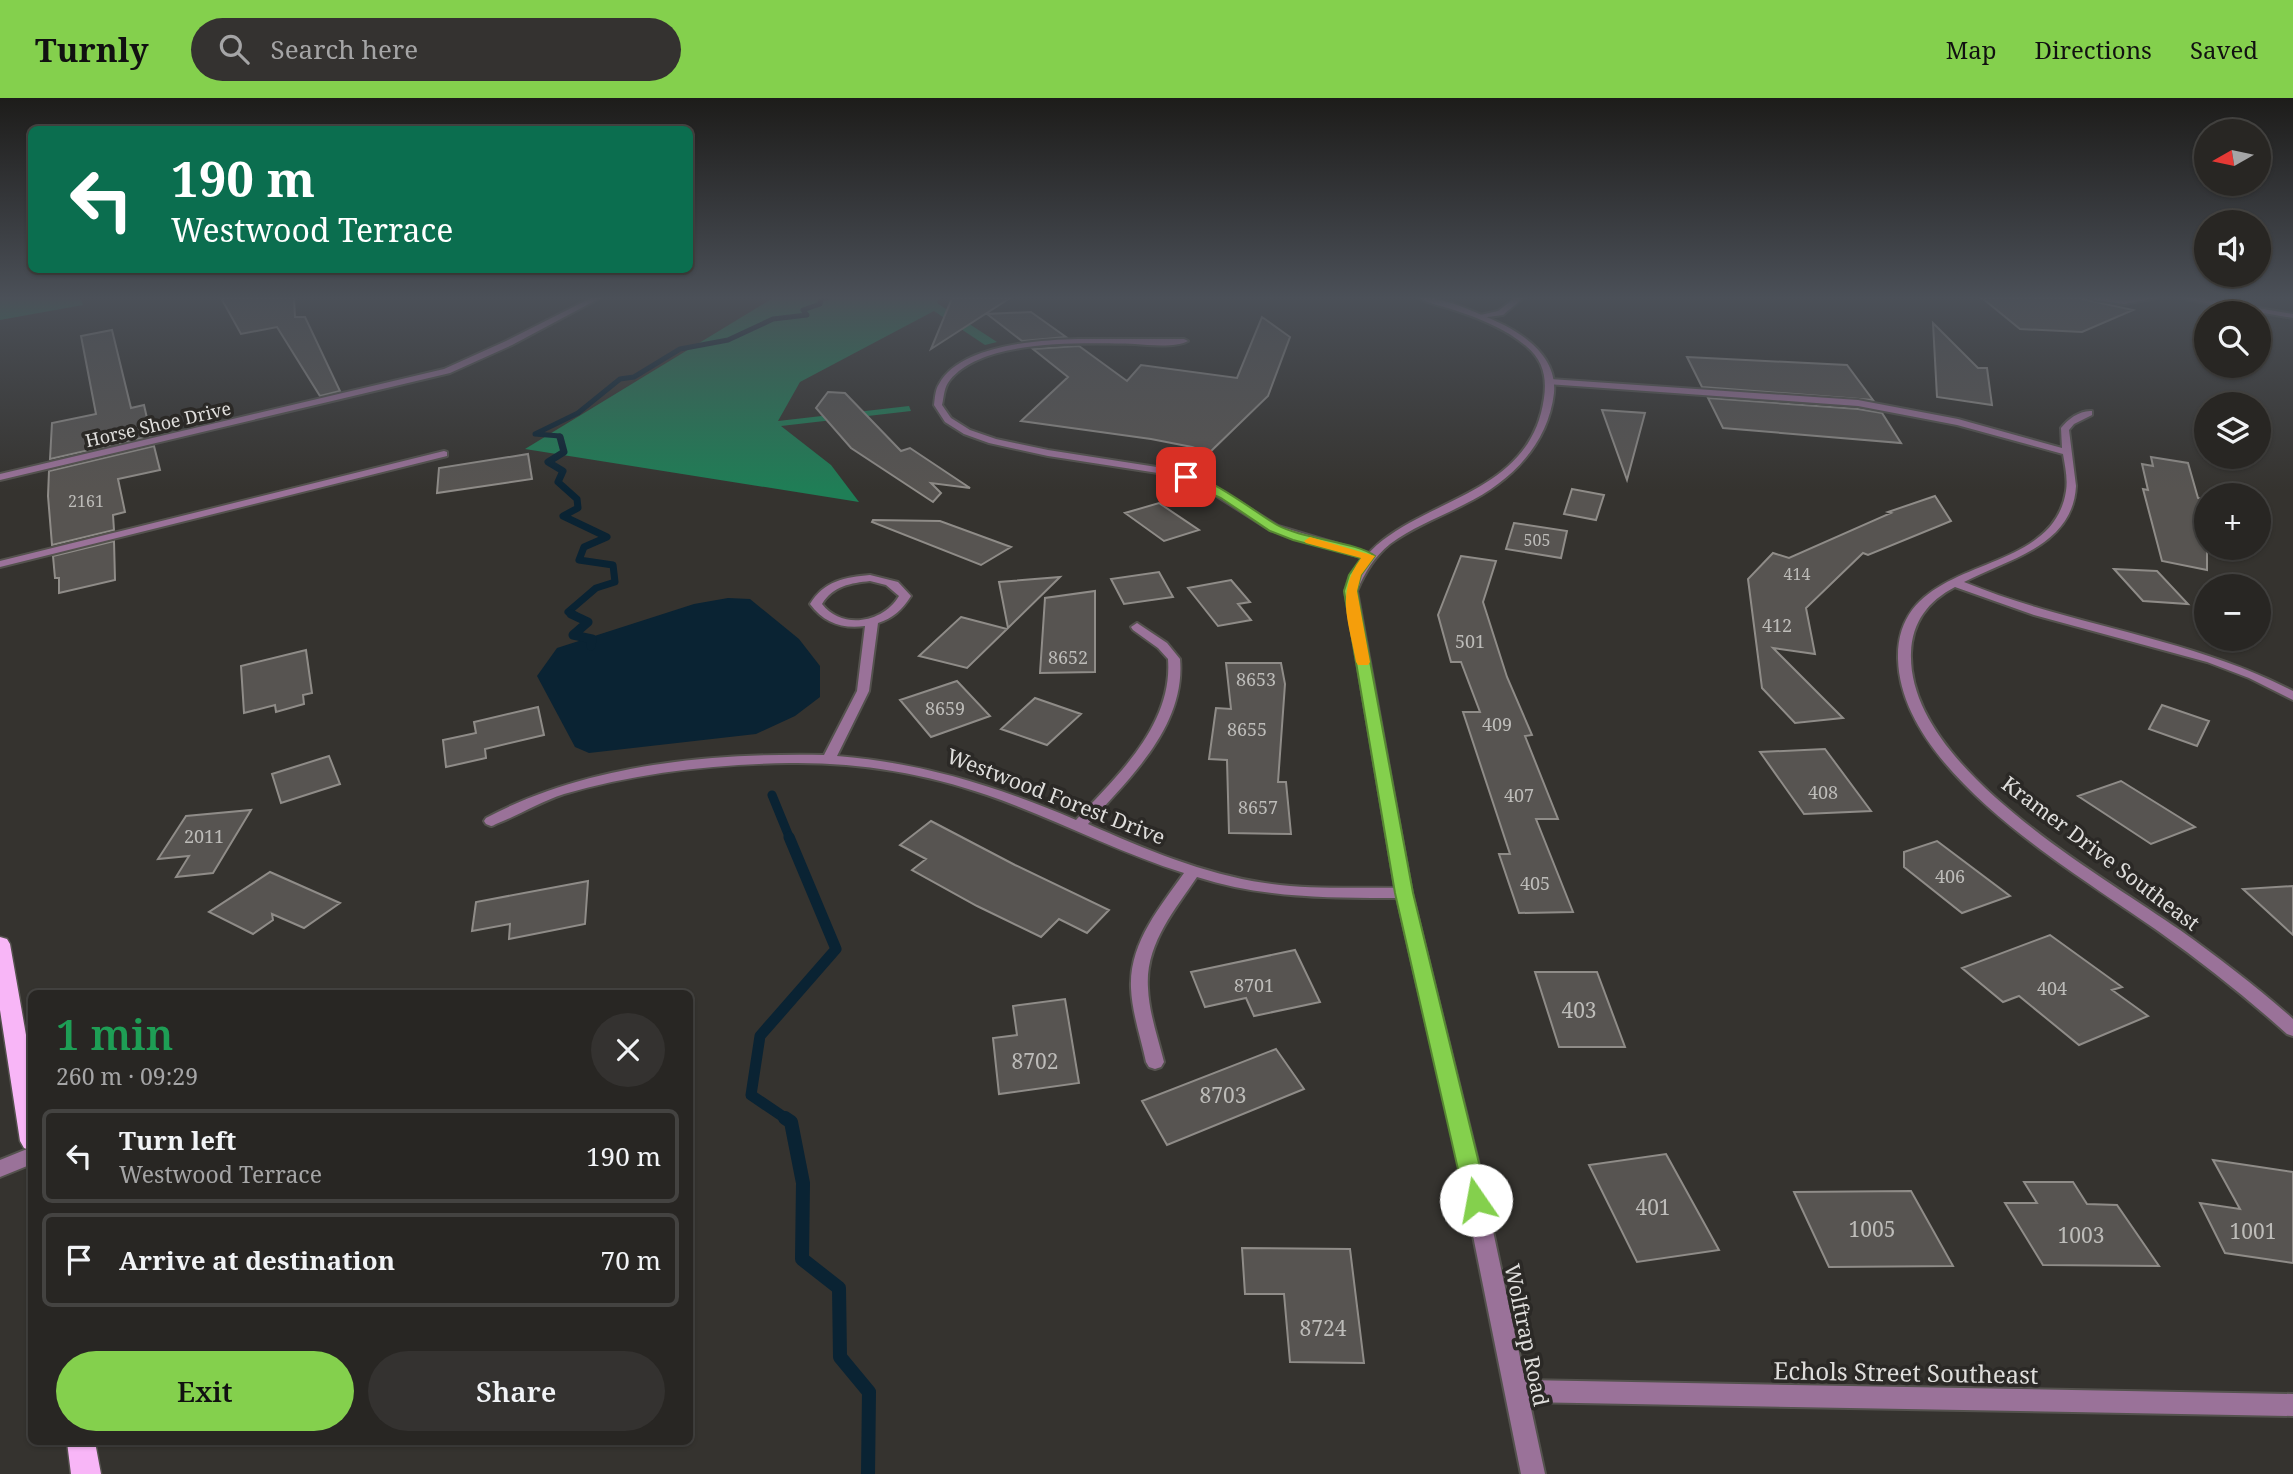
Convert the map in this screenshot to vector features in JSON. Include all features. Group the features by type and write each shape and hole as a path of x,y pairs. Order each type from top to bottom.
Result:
{"main road":[{"path":"0,944 28,1116"},
{"path":"81,1445 86,1474"}],"street":[{"name":"Horse Shoe Drive","path":"0,477 447,371 466,362"},
{"path":"971,362 949,376 941,386 938,397 941,410 963,430 1000,444 1160,470 1186,477 1225,496 1274,528 1368,556"},
{"path":"1542,362 1550,382 1858,403 1958,422 2067,452"},
{"name":"Wolftrap Road","path":"1533,1474 1518,1391 1468,1161 1404,893 1351,591 1355,575 1368,556 1388,540 1483,490 1521,456 1536,438 1550,395 1550,382"},
{"name":"Kramer Drive Southeast","path":"2089,413 2071,422 2064,430 2071,491 2063,518 2040,541 2016,557 1954,582 1918,608 1910,622 1903,649 1905,673 1916,709 1937,744 1960,771 2003,811 2046,845 2216,964 2293,1029"},
{"path":"0,564 444,454"},
{"path":"851,580 887,580 900,587 905,596 902,606 890,615 872,621 833,621 821,614 816,604 821,594 833,586 851,580"},
{"path":"1954,582 2023,611 2207,657 2239,668 2293,696"},
{"path":"829,758 863,691 872,621"},
{"path":"1079,825 1122,778 1144,748 1166,712 1174,685 1174,660 1168,651 1137,627"},
{"name":"Westwood Forest Drive","path":"491,821 519,805 561,789 611,777 772,757 829,758 892,763 930,771 993,791 1195,871 1247,885 1298,892 1404,893"},
{"path":"1155,1062 1139,986 1143,956 1154,928 1195,871"},
{"path":"0,1169 28,1157"},
{"name":"Echols Street Southeast","path":"1518,1391 2293,1405"}],"green space":[{"path":"668,362 837,362 800,382 778,421 909,406 911,411 781,426 831,465 859,502 525,449"}],"water":[{"path":"728,598 750,599 799,639 820,666 820,697 795,716 756,734 589,753 575,747 537,676 557,648 694,604"}],"building":[{"path":"86,362 120,362 131,408 144,405 151,436 50,459 52,423 96,414"},
{"path":"299,362 326,362 340,391 320,396"},
{"path":"1050,362 1101,362 1127,381 1141,365 1237,378 1243,362 1281,362 1268,396 1209,453 1151,439 1021,421 1068,377"},
{"path":"1690,362 1847,365 1873,400 1702,387"},
{"path":"1935,362 1972,362 1978,368 1987,368 1992,405 1937,397"},
{"path":"828,392 845,393 901,451 910,448 970,488 931,483 941,493 933,502 851,448 816,408"},
{"path":"1708,398 1882,413 1901,443 1723,428"},
{"path":"1602,410 1645,413 1627,480"},
{"path":"154,446 160,470 118,479 125,512 113,515 114,530 52,545 49,471"},
{"path":"528,454 532,479 437,493 439,468"},
{"path":"2151,457 2188,463 2194,484 2194,560 2207,560 2207,570 2162,561 2143,489 2148,490 2142,464 2153,466"},
{"path":"1572,489 1604,495 1596,520 1564,514"},
{"path":"1935,496 1951,521 1868,555 1863,553 1806,608 1815,654 1773,648 1843,718 1795,723 1762,688 1748,579 1773,553 1789,558 1891,513 1888,512"},
{"path":"1159,503 1199,530 1164,541 1125,513"},
{"path":"940,521 1011,547 981,565 872,522"},
{"path":"1514,523 1567,531 1561,558 1506,549"},
{"path":"114,541 115,580 59,593 59,578 55,578 53,556"},
{"path":"1461,556 1496,561 1483,602 1507,677 1532,735 1525,736 1558,819 1536,819 1573,912 1519,913 1499,854 1510,854 1463,712 1480,712 1461,662 1451,662 1438,615"},
{"path":"2114,569 2157,571 2188,604 2143,601"},
{"path":"1159,572 1173,597 1124,604 1111,579"},
{"path":"1060,577 1008,628 999,582"},
{"path":"1231,580 1250,602 1238,604 1251,620 1218,626 1188,588"},
{"path":"1095,591 1095,672 1040,673 1045,598"},
{"path":"961,617 1007,629 967,668 919,656"},
{"path":"306,650 312,693 303,695 304,704 276,712 275,705 244,713 241,666"},
{"path":"1226,663 1281,663 1285,684 1278,782 1286,782 1291,834 1229,833 1227,760 1209,759 1216,708 1231,709"},
{"path":"957,681 990,716 931,737 900,700"},
{"path":"1035,698 1081,714 1047,745 1001,729"},
{"path":"2162,705 2209,721 2197,746 2149,729"},
{"path":"538,707 544,735 485,749 486,758 446,767 443,740 476,733 474,722"},
{"path":"1825,749 1871,811 1804,814 1760,752"},
{"path":"329,756 340,784 281,803 272,774"},
{"path":"2121,781 2195,827 2151,844 2078,796"},
{"path":"251,810 213,873 176,877 189,856 158,859 186,816"},
{"path":"931,821 1109,910 1087,933 1059,919 1041,937 977,906 912,870 926,859 900,845"},
{"path":"1937,841 2010,896 1962,913 1904,867 1904,852"},
{"path":"270,872 340,903 304,928 272,914 273,920 253,934 209,912"},
{"path":"588,881 585,924 509,939 510,924 472,931 476,902"},
{"path":"2293,886 2293,935 2243,889"},
{"path":"2050,935 2122,987 2112,990 2148,1016 2079,1045 2019,996 2003,1002 1962,968"},
{"path":"1295,950 1320,1002 1254,1016 1246,998 1205,1007 1191,972"},
{"path":"1535,972 1597,972 1625,1047 1559,1047"},
{"path":"1065,999 1079,1083 999,1094 993,1038 1017,1035 1013,1006"},
{"path":"1276,1049 1304,1089 1167,1145 1142,1101"},
{"path":"1666,1154 1719,1250 1637,1262 1589,1165"},
{"path":"2213,1160 2293,1172 2293,1263 2225,1253 2200,1203 2240,1209"},
{"path":"2024,1182 2073,1182 2087,1204 2117,1205 2159,1266 2043,1265 2005,1203 2037,1203"},
{"path":"1911,1191 1953,1266 1829,1267 1794,1192"},
{"path":"1242,1248 1350,1249 1364,1363 1290,1362 1284,1294 1245,1294"}],"waterway":[{"path":"561,439 560,436 535,434 578,413 620,379 634,377 658,362"},
{"path":"560,437 564,452 548,462 563,471 558,482 577,499 578,508 563,516 607,537 584,547 579,560 613,565 615,582 596,588 568,612 575,615"},
{"path":"571,614 588,622 573,635 592,639 591,646"},
{"path":"772,795 790,839"},
{"path":"788,1120 751,1095 760,1036 836,949 789,837"},
{"path":"788,1120 791,1122 803,1183 802,1259 839,1288 840,1357 869,1392 868,1474"}],"slow traffic":[{"path":"1310,541 1368,556 1355,575 1351,591 1363,662"}],"route":[{"path":"1186,477 1225,496 1274,528 1368,556 1355,575 1351,591 1404,893 1476,1200"}]}
